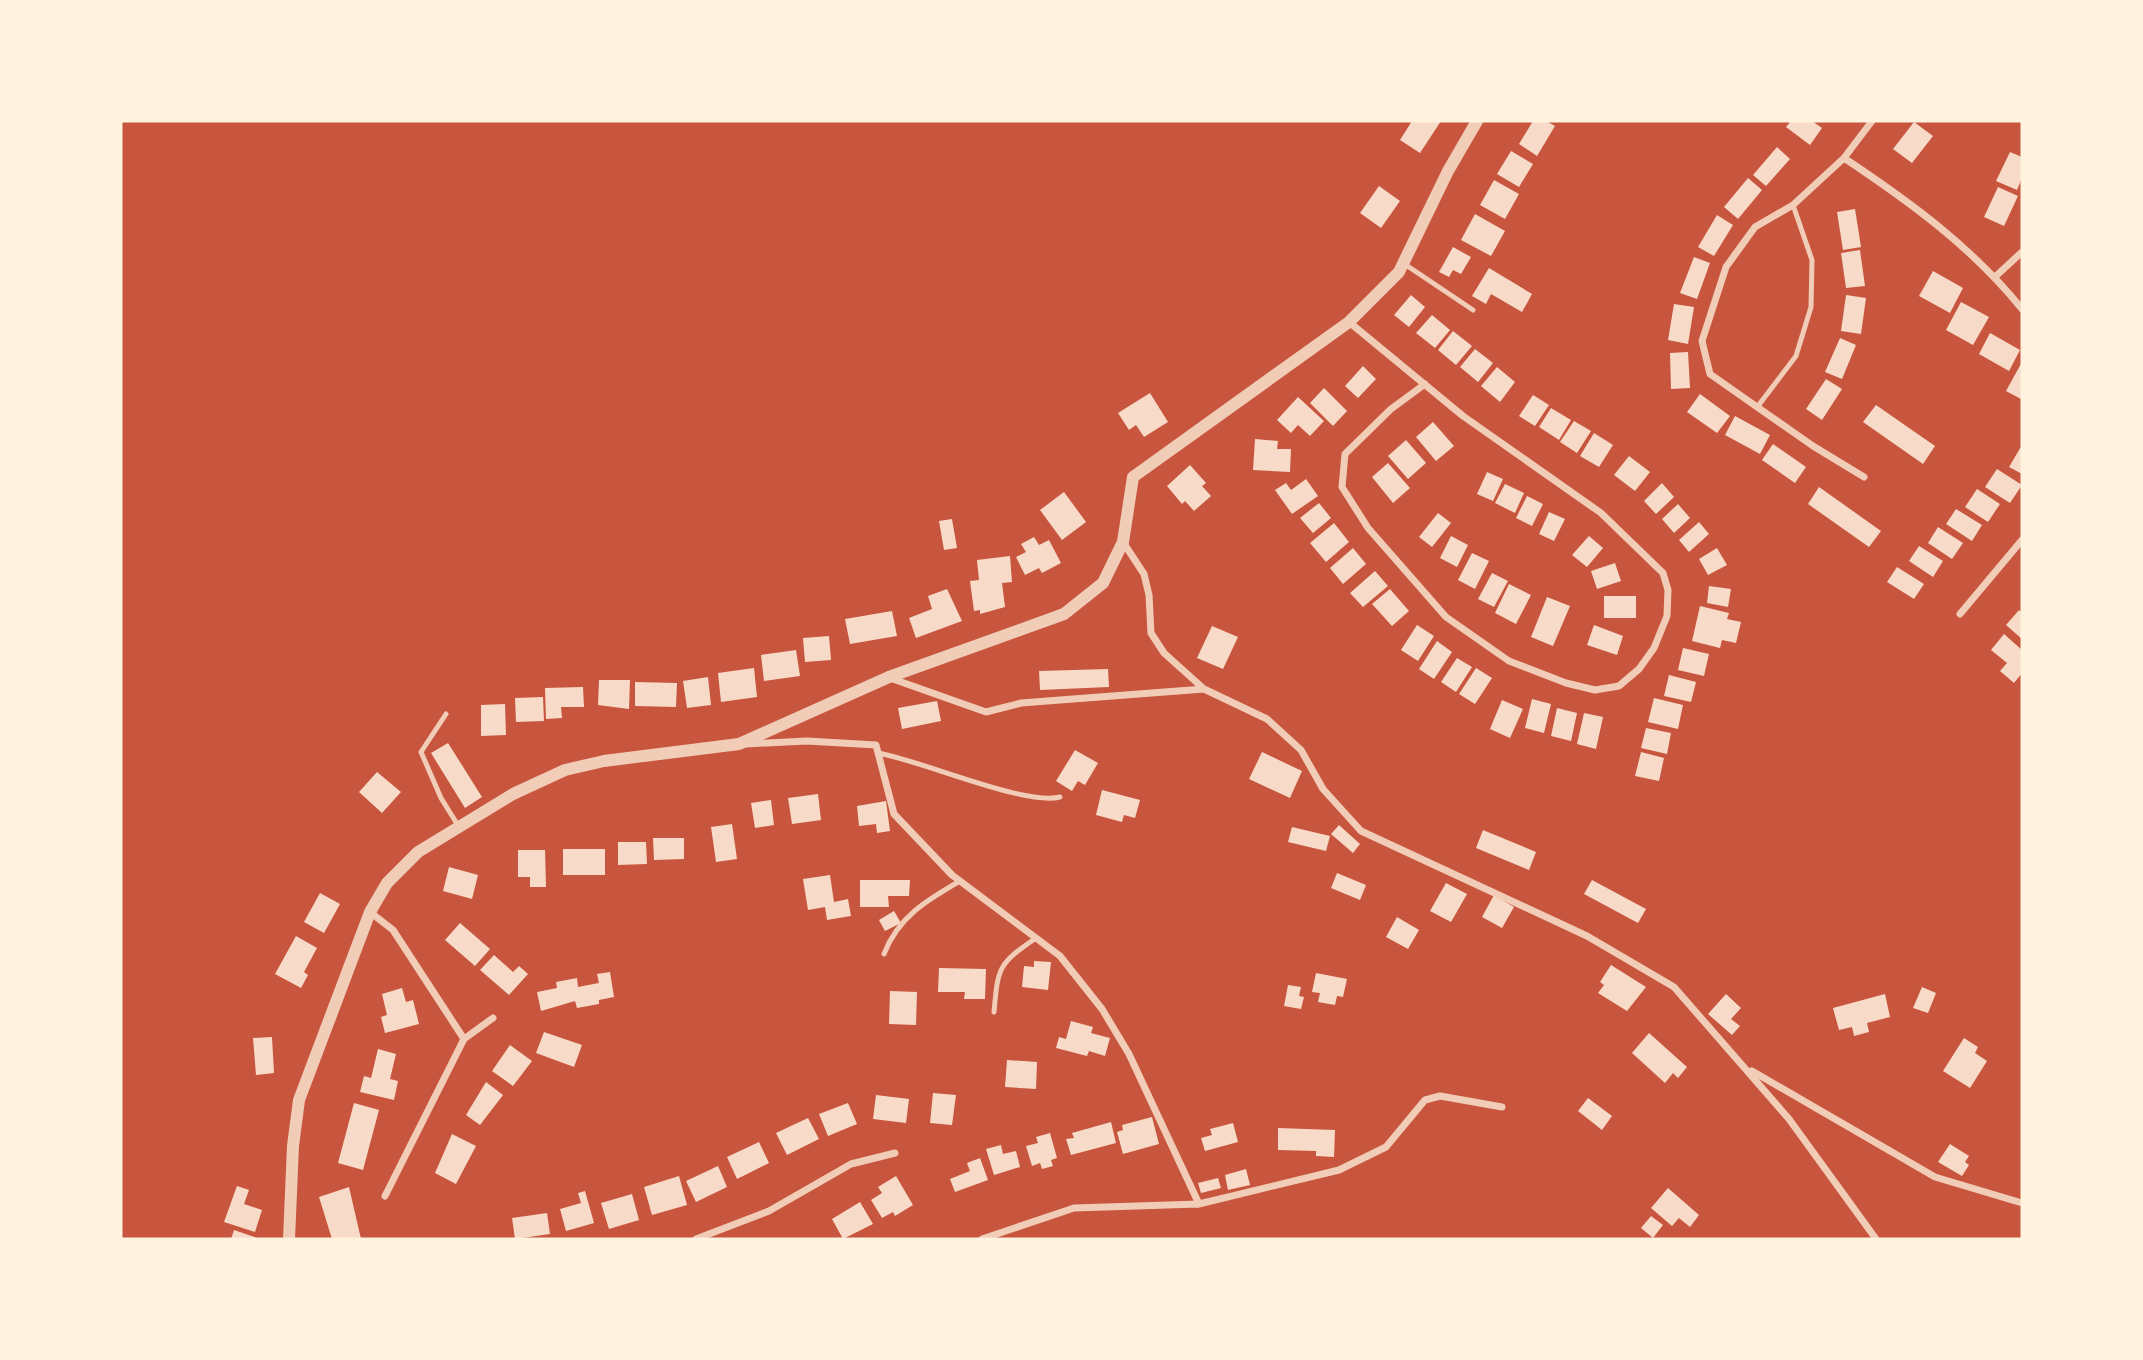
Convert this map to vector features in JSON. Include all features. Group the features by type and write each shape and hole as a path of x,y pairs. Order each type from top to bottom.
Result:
{"street":[{"path":"739,744 889,677 1064,614 1103,583 1124,542 1133,477 1349,322 1399,272 1448,171 1477,121"},
{"path":"1864,477 1813,446 1710,374 1702,341 1726,267 1755,227 1793,205 1844,158 1872,121"},
{"path":"1844,158 1925,213 1996,276 2022,309"},
{"path":"1996,276 2022,252"},
{"path":"1349,322 1490,437 1601,513 1663,573 1668,590 1667,616 1654,648 1639,669 1619,686 1595,690 1566,683 1509,661 1446,617 1368,528 1342,487 1345,454 1391,409 1425,384"},
{"path":"1960,614 2022,540"},
{"path":"1124,542 1144,574 1149,595 1151,633 1164,653 1204,689 1267,719 1301,750 1323,789 1361,831 1397,849 1460,874 1647,969 1674,987 1748,1069 1876,1239"},
{"path":"889,677 986,712 1021,703 1204,689"},
{"path":"289,1239 293,1146 299,1100 370,912 387,883 418,852 513,794 565,770 604,761 739,744 807,741 876,745 894,814 960,881 1060,956 1102,1009 1129,1054 1199,1204"},
{"path":"370,912 393,930 464,1039"},
{"path":"385,1196 464,1039 493,1018"},
{"path":"1748,1069 1935,1177 2022,1203"},
{"path":"982,1239 1074,1208 1199,1204 1339,1170 1386,1147 1425,1100 1440,1096 1502,1107"},
{"path":"699,1239 769,1211 851,1164 895,1153"}],"lane":[{"path":"1758,406 1796,356 1811,307 1812,260 1793,205"},
{"path":"1403,263 1473,310"},
{"path":"446,714 421,752 441,798 459,827"},
{"path":"878,753 903,758 1035,799 1060,797"},
{"path":"884,954 909,914 960,881"},
{"path":"994,1012 997,975 1008,957 1036,938"}],"building":[{"path":"1412,121 1441,121 1420,153 1400,140"},
{"path":"1533,121 1546,121 1555,126 1537,156 1519,144"},
{"path":"1791,121 1812,121 1822,128 1810,145 1786,127"},
{"path":"1914,122 1933,136 1912,163 1893,149"},
{"path":"1777,147 1790,159 1766,186 1753,175"},
{"path":"1511,151 1533,164 1519,187 1497,174"},
{"path":"2010,152 2022,157 2022,178 2017,190 1996,181"},
{"path":"1748,178 1762,190 1738,219 1724,207"},
{"path":"1494,180 1519,194 1505,219 1480,205"},
{"path":"1379,186 1400,201 1381,228 1360,213"},
{"path":"1998,187 2018,196 2004,226 1984,217"},
{"path":"1855,209 1861,247 1843,250 1837,212"},
{"path":"1475,214 1505,231 1491,256 1461,240"},
{"path":"1717,215 1733,225 1714,256 1698,247"},
{"path":"1453,247 1471,257 1461,274 1453,270 1449,277 1439,272"},
{"path":"1860,250 1865,286 1846,288 1841,253"},
{"path":"1694,257 1710,263 1697,299 1680,293"},
{"path":"1489,268 1532,294 1522,312 1491,294 1486,304 1472,296"},
{"path":"1933,271 1963,288 1950,313 1919,296"},
{"path":"1411,295 1425,307 1409,327 1394,315"},
{"path":"1846,295 1866,298 1861,334 1841,331"},
{"path":"1961,302 1989,317 1973,345 1946,330"},
{"path":"1674,304 1694,307 1688,344 1668,340"},
{"path":"1432,315 1450,330 1435,348 1416,333"},
{"path":"1453,331 1472,346 1456,365 1438,350"},
{"path":"1990,333 2020,350 2009,371 1979,354"},
{"path":"1840,338 1856,345 1842,379 1825,372"},
{"path":"1475,349 1493,363 1478,382 1460,367"},
{"path":"1688,352 1690,388 1671,389 1670,353"},
{"path":"2022,362 2022,397 2021,399 2006,391"},
{"path":"1363,366 1376,379 1358,398 1345,386"},
{"path":"1497,367 1515,382 1500,402 1481,386"},
{"path":"1826,379 1842,389 1822,420 1806,409"},
{"path":"1324,388 1347,411 1333,426 1310,403"},
{"path":"1150,393 1168,422 1144,437 1136,425 1129,430 1118,413"},
{"path":"1700,394 1730,416 1717,433 1687,412"},
{"path":"1533,395 1549,405 1535,426 1519,416"},
{"path":"1298,397 1324,421 1310,436 1298,425 1291,433 1277,420"},
{"path":"1876,405 1935,446 1923,464 1863,422"},
{"path":"1551,408 1571,420 1559,440 1539,427"},
{"path":"1735,416 1770,435 1760,454 1725,435"},
{"path":"1574,421 1591,431 1577,453 1560,442"},
{"path":"1433,422 1454,446 1436,461 1416,437"},
{"path":"1594,433 1613,445 1599,467 1580,456"},
{"path":"1255,439 1278,441 1277,449 1291,449 1290,472 1253,470"},
{"path":"1406,440 1426,463 1408,479 1388,456"},
{"path":"1773,444 1806,467 1795,483 1762,460"},
{"path":"2022,445 2022,474 2009,467"},
{"path":"1629,456 1650,472 1635,491 1614,475"},
{"path":"1388,463 1410,488 1393,503 1372,477"},
{"path":"1190,465 1206,483 1202,486 1211,496 1194,511 1185,501 1182,504 1167,486"},
{"path":"1997,469 2022,485 2010,503 1985,487"},
{"path":"1487,472 1503,479 1493,501 1477,494"},
{"path":"1306,479 1318,496 1292,514 1275,490 1286,483 1291,490"},
{"path":"1662,483 1674,497 1656,514 1644,501"},
{"path":"1505,484 1524,493 1515,513 1495,503"},
{"path":"1819,487 1881,531 1869,547 1808,504"},
{"path":"1977,489 2000,504 1988,522 1965,507"},
{"path":"1064,492 1086,522 1062,540 1040,510"},
{"path":"1527,496 1543,504 1532,526 1516,518"},
{"path":"1319,503 1331,518 1313,533 1300,518"},
{"path":"1678,504 1690,518 1674,533 1662,519"},
{"path":"1956,509 1982,525 1972,541 1946,524"},
{"path":"1549,512 1565,519 1554,541 1539,534"},
{"path":"1438,513 1451,523 1432,547 1419,537"},
{"path":"952,519 957,548 944,550 939,521"},
{"path":"1699,522 1709,534 1689,552 1679,540"},
{"path":"1334,523 1349,542 1326,562 1310,543"},
{"path":"1938,527 1963,543 1952,559 1928,543"},
{"path":"1451,536 1468,545 1457,567 1440,558"},
{"path":"1589,536 1603,548 1587,567 1572,555"},
{"path":"1034,537 1039,545 1049,540 1061,563 1042,573 1039,568 1025,575 1016,557 1026,552 1021,544"},
{"path":"1919,546 1943,561 1933,577 1909,561"},
{"path":"1353,548 1366,564 1343,584 1330,568"},
{"path":"1717,548 1727,565 1708,575 1699,559"},
{"path":"1472,553 1489,561 1475,589 1458,580"},
{"path":"1010,556 1012,582 1002,583 1005,607 980,614 980,610 974,611 970,581 979,580 977,560"},
{"path":"1615,563 1621,581 1597,589 1591,571"},
{"path":"1897,567 1924,584 1914,599 1887,582"},
{"path":"1375,571 1388,586 1363,607 1350,593"},
{"path":"1492,573 1508,581 1494,607 1478,599"},
{"path":"1509,584 1531,595 1516,624 1495,613"},
{"path":"1709,586 1731,589 1728,607 1707,603"},
{"path":"947,589 962,621 916,638 909,618 932,609 928,596"},
{"path":"1390,589 1409,611 1392,626 1372,604"},
{"path":"1604,596 1636,596 1636,618 1604,618"},
{"path":"1547,597 1570,606 1553,646 1531,637"},
{"path":"1700,606 1729,613 1727,619 1741,622 1736,643 1722,640 1720,648 1692,641"},
{"path":"2019,610 2022,613 2022,639 2006,625"},
{"path":"892,611 897,636 850,644 845,619"},
{"path":"1417,625 1434,636 1418,661 1401,650"},
{"path":"1594,625 1623,636 1617,655 1587,645"},
{"path":"1212,626 1238,637 1223,669 1197,658"},
{"path":"2004,634 2022,650 2022,673 2014,683 2000,671 2007,663 1991,650"},
{"path":"829,636 831,660 805,662 803,638"},
{"path":"1437,641 1452,652 1434,679 1419,669"},
{"path":"1683,648 1709,654 1704,676 1678,670"},
{"path":"796,650 800,676 764,681 761,655"},
{"path":"1457,658 1472,667 1456,692 1441,682"},
{"path":"754,668 757,697 721,702 718,673"},
{"path":"1476,668 1492,678 1475,704 1459,694"},
{"path":"1108,669 1109,687 1040,690 1039,671"},
{"path":"1669,675 1696,682 1691,702 1664,696"},
{"path":"708,677 711,705 687,708 683,681"},
{"path":"599,680 630,680 629,709 598,705"},
{"path":"635,682 677,683 676,707 635,706"},
{"path":"583,687 584,707 561,707 562,718 546,719 545,688"},
{"path":"543,697 544,721 516,722 515,698"},
{"path":"1654,698 1683,705 1678,729 1648,722"},
{"path":"1532,699 1551,704 1544,733 1525,728"},
{"path":"1502,700 1523,709 1510,738 1490,729"},
{"path":"937,701 941,721 902,729 898,708"},
{"path":"505,704 506,735 481,736 481,705"},
{"path":"1557,708 1577,713 1571,741 1551,736"},
{"path":"1584,713 1603,717 1596,749 1577,744"},
{"path":"1646,728 1671,733 1667,754 1641,748"},
{"path":"448,743 482,797 465,808 431,753"},
{"path":"1075,750 1098,763 1085,785 1078,781 1072,791 1056,781"},
{"path":"1262,752 1302,771 1290,798 1249,779"},
{"path":"1641,752 1664,758 1659,781 1635,776"},
{"path":"377,772 401,792 382,813 359,792"},
{"path":"1102,790 1140,800 1135,818 1124,815 1122,822 1096,815"},
{"path":"818,794 821,820 792,824 788,798"},
{"path":"771,800 774,825 755,828 751,803"},
{"path":"886,801 890,831 877,833 876,824 859,826 857,806"},
{"path":"732,824 737,859 716,862 711,827"},
{"path":"1339,825 1360,844 1353,853 1331,834"},
{"path":"1292,827 1330,836 1326,851 1288,842"},
{"path":"1483,830 1536,852 1529,870 1476,848"},
{"path":"653,838 684,838 684,859 654,860"},
{"path":"618,842 646,842 647,864 618,865"},
{"path":"563,849 605,849 605,875 563,875"},
{"path":"518,850 545,850 546,887 530,887 530,877 518,877"},
{"path":"449,867 478,875 472,899 443,891"},
{"path":"1337,873 1366,885 1360,900 1331,888"},
{"path":"830,875 834,902 848,899 851,916 827,920 825,907 808,910 803,879"},
{"path":"860,880 910,880 909,896 888,896 889,907 860,907"},
{"path":"1592,880 1646,909 1638,923 1584,894"},
{"path":"1446,883 1467,894 1451,922 1430,911"},
{"path":"320,893 340,904 324,933 304,922"},
{"path":"1494,895 1514,907 1502,928 1482,917"},
{"path":"894,911 901,923 885,931 879,920"},
{"path":"1397,917 1419,930 1408,949 1386,937"},
{"path":"460,923 490,949 475,966 445,940"},
{"path":"296,936 317,948 304,972 308,975 301,988 275,974"},
{"path":"494,955 513,972 519,966 528,974 509,995 480,970"},
{"path":"1034,961 1051,962 1048,990 1022,987 1024,966 1034,967"},
{"path":"1611,965 1646,987 1627,1011 1598,993 1604,985 1600,982"},
{"path":"939,968 986,969 985,999 964,999 965,992 938,992"},
{"path":"610,972 614,997 599,1000 599,1004 577,1008 575,1001 541,1011 537,992 557,988 556,982 577,978 578,987 599,983 597,974"},
{"path":"1316,973 1347,979 1343,997 1337,996 1335,1005 1318,1002 1320,993 1312,992"},
{"path":"1288,985 1301,987 1299,996 1304,997 1301,1009 1284,1006"},
{"path":"1922,987 1936,993 1928,1013 1913,1008"},
{"path":"402,988 406,1002 413,1000 419,1024 385,1033 381,1017 387,1015 382,994"},
{"path":"890,991 917,992 916,1025 889,1024"},
{"path":"1726,994 1741,1008 1731,1019 1740,1026 1732,1035 1708,1014"},
{"path":"1885,994 1890,1017 1867,1023 1869,1032 1854,1036 1852,1027 1839,1030 1833,1008"},
{"path":"1071,1021 1093,1027 1091,1033 1110,1038 1105,1056 1089,1051 1087,1056 1056,1048 1059,1037 1066,1039"},
{"path":"544,1032 582,1045 574,1067 536,1053"},
{"path":"1649,1033 1687,1067 1678,1078 1673,1073 1665,1083 1632,1053"},
{"path":"272,1037 274,1073 256,1075 253,1038"},
{"path":"1964,1038 1978,1047 1975,1053 1987,1061 1970,1088 1943,1071"},
{"path":"510,1045 532,1061 513,1086 492,1071"},
{"path":"378,1049 396,1054 390,1079 398,1081 394,1100 360,1092 364,1076 371,1078"},
{"path":"1007,1060 1037,1062 1036,1089 1005,1087"},
{"path":"486,1082 503,1095 480,1125 466,1115"},
{"path":"933,1093 956,1095 952,1125 930,1123"},
{"path":"876,1095 909,1099 906,1123 873,1119"},
{"path":"1588,1098 1612,1116 1602,1130 1578,1111"},
{"path":"354,1103 379,1110 363,1170 338,1163"},
{"path":"848,1103 857,1124 828,1136 819,1114"},
{"path":"1152,1117 1159,1144 1123,1154 1117,1132 1123,1130 1122,1125"},
{"path":"808,1118 819,1139 787,1155 776,1133"},
{"path":"1111,1122 1116,1143 1071,1155 1066,1139 1074,1138 1072,1133"},
{"path":"1233,1123 1238,1142 1205,1151 1201,1138 1212,1135 1210,1129"},
{"path":"1278,1128 1335,1130 1334,1157 1316,1156 1316,1151 1278,1150"},
{"path":"1050,1133 1057,1158 1051,1160 1053,1166 1042,1169 1040,1163 1032,1166 1026,1146 1038,1143 1036,1137"},
{"path":"452,1134 476,1146 456,1184 435,1173"},
{"path":"759,1142 769,1163 737,1179 727,1157"},
{"path":"1950,1144 1969,1156 1965,1162 1969,1165 1962,1176 1938,1162"},
{"path":"1001,1145 1003,1154 1016,1151 1020,1167 994,1175 986,1149"},
{"path":"980,1158 988,1180 955,1192 950,1179 970,1171 967,1163"},
{"path":"718,1166 727,1187 696,1202 686,1181"},
{"path":"1246,1169 1250,1185 1228,1190 1225,1175"},
{"path":"679,1176 687,1205 652,1215 644,1187"},
{"path":"896,1176 913,1205 895,1216 893,1212 882,1218 871,1200 882,1193 878,1187"},
{"path":"1218,1178 1221,1188 1201,1193 1198,1183"},
{"path":"237,1186 249,1190 244,1204 262,1210 255,1232 224,1222"},
{"path":"349,1187 361,1239 332,1239 319,1197"},
{"path":"1668,1188 1699,1215 1690,1227 1679,1218 1672,1226 1651,1208"},
{"path":"585,1191 594,1223 566,1231 560,1209 581,1203 578,1193"},
{"path":"632,1194 639,1220 609,1229 601,1203"},
{"path":"860,1202 873,1224 843,1239 832,1219"},
{"path":"547,1213 550,1234 515,1239 512,1218"},
{"path":"1651,1216 1663,1225 1653,1238 1641,1228"},
{"path":"234,1230 260,1239 231,1239"}]}
